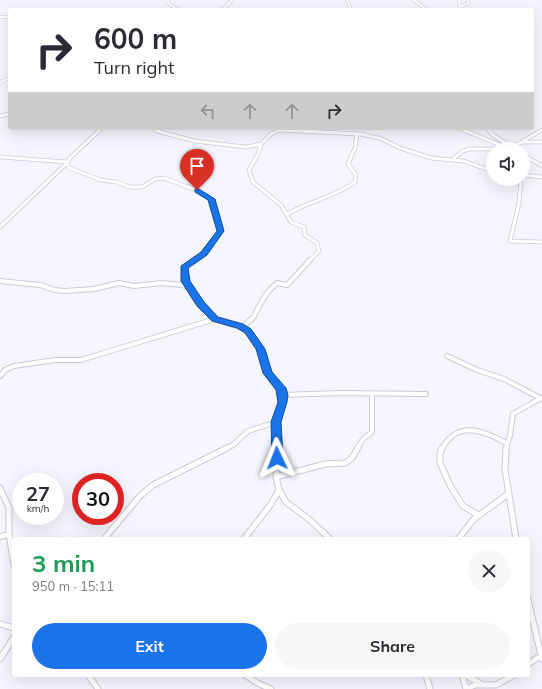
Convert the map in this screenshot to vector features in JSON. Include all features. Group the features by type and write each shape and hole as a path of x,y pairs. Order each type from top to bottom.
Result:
{"street":[{"path":"168,0 168,3 175,8"},
{"path":"225,8 232,0"},
{"path":"414,0 424,8"},
{"path":"459,0 458,3 460,7 466,4 468,0"},
{"path":"0,227 100,130"},
{"path":"157,130 194,141 242,146 261,144 271,134 279,130 322,131 357,134 382,139 400,148 431,158 465,161 474,166 486,169"},
{"path":"464,130 496,142"},
{"path":"488,130 502,142"},
{"path":"521,142 542,130"},
{"path":"287,214 299,206 319,200 356,182 356,175 348,164 355,148 357,134"},
{"path":"530,142 542,142"},
{"path":"244,328 245,324 253,318 256,309 273,286 278,283 287,285 319,251 317,243 305,235 304,227 291,222 281,205 253,182 249,174 251,164 261,152 261,144"},
{"path":"449,159 456,158 462,152 470,149 486,148"},
{"path":"0,157 67,162"},
{"path":"530,159 542,166"},
{"path":"67,162 69,168 76,172 130,188 142,187 155,179 164,178 209,196 213,204 220,231 204,254 184,268 185,279 189,288 200,304 215,319 244,328 260,349 267,373 281,388 283,395 281,410 276,422 278,449 276,477 278,490 286,502 310,520 328,537"},
{"path":"530,176 542,177"},
{"path":"520,186 519,204 510,241 542,242"},
{"path":"0,281 40,285 61,291 94,289 119,283 138,286 168,283 189,288"},
{"path":"0,376 5,370 14,366 55,360 81,360 215,319"},
{"path":"447,356 477,370 504,379 541,399"},
{"path":"283,395 340,393 426,394"},
{"path":"276,477 325,464 345,463 352,458 363,439 372,432 372,394"},
{"path":"516,537 505,469 506,443 510,435 513,414 541,399"},
{"path":"106,537 140,496 153,485 233,445 248,432 276,422"},
{"path":"478,515 463,506 459,501 440,463 440,451 449,438 466,430 492,436 506,443"},
{"path":"0,488 9,508 9,534 12,553"},
{"path":"245,537 252,527 262,517 278,490"},
{"path":"459,537 464,529 478,515 508,494"},
{"path":"0,537 9,534"},
{"path":"530,608 542,656 530,663"},
{"path":"0,624 12,627"},
{"path":"0,659 12,640"},
{"path":"89,677 98,689"},
{"path":"248,677 271,689"},
{"path":"427,677 430,689"},
{"path":"463,677 466,689 475,685 496,685 510,677"},
{"path":"469,677 482,685"}],"route":[{"path":"197,190 209,196 211,199 221,229 219,235 211,243 204,254 186,265 184,268 184,274 186,281 200,304 215,319 224,323 240,326 248,331 260,349 267,373 281,388 283,395 281,410 276,422 278,449 277,458"}]}
